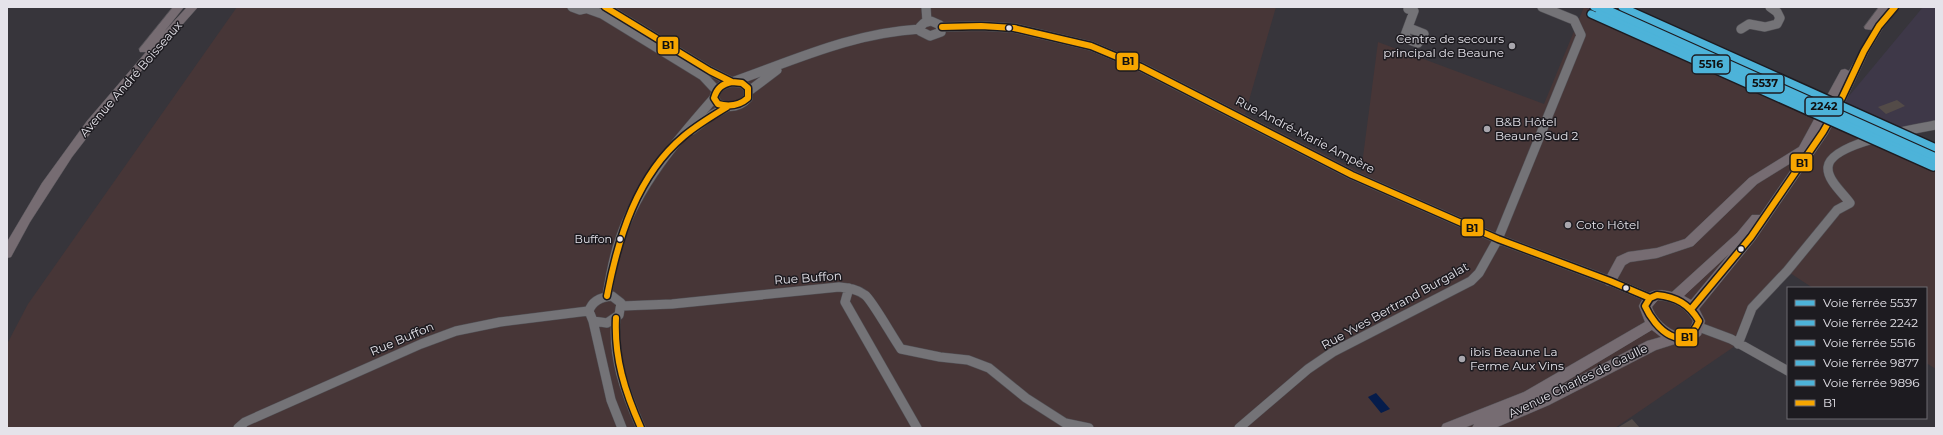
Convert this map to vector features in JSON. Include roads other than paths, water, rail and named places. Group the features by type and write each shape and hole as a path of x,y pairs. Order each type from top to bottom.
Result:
{"main road":[{"name":"Avenue André Boisseaux","path":"7,239 53,163 90,114 179,7"},
{"name":"Avenue André Boisseaux","path":"7,253 40,194 82,134 125,81 193,7"},
{"path":"1675,297 1741,236 1774,196 1830,102 1864,35 1884,7"},
{"path":"1692,308 1751,237 1809,152 1840,102 1864,51 1879,26 1895,7"},
{"path":"1610,281 1621,261 1628,257 1657,253 1689,243 1753,181 1801,151"},
{"path":"1678,337 1664,333 1652,324 1648,318 1645,306 1650,298 1666,295 1675,297 1692,308 1699,321 1699,327"},
{"name":"Avenue Charles de Gaulle","path":"1448,428 1529,396 1652,324"},
{"name":"Avenue Charles de Gaulle","path":"1479,428 1544,401 1652,345 1678,337 1692,336 1699,327"}],"street":[{"path":"572,7 580,10 591,8 703,76 715,94 718,104 727,107"},
{"path":"605,7 710,71 733,82 742,83 749,91"},
{"path":"920,29 922,24 928,22 926,7"},
{"path":"1409,7 1408,9 1414,11 1409,28"},
{"name":"Rue Yves Bertrand Burgalat","path":"1239,428 1308,369 1333,352 1471,281 1479,274 1498,239 1581,35 1574,20 1542,7"},
{"path":"1741,29 1748,24 1765,27 1777,24 1780,18 1779,15 1770,7"},
{"name":"Rue André-Marie Ampère","path":"928,22 935,22 942,27 981,26 1014,28 1054,36 1091,46 1141,67 1352,175 1498,239 1610,281 1642,296 1650,298"},
{"name":"Rue André-Marie Ampère","path":"607,296 618,242 632,208 654,171 722,85 848,40 889,31 920,29 925,35 932,36 939,34 942,27"},
{"name":"Rue André-Marie Ampère","path":"680,139 712,115 727,107 742,103 748,98 749,91 789,62"},
{"path":"1738,344 1743,336 1748,316 1752,308 1787,271 1837,210 1850,203 1833,180 1828,165 1830,159 1852,146 1936,125"},
{"name":"Rue Buffon","path":"622,306 672,304 839,287 849,288 862,292 871,301 891,336 901,349 940,357 968,360 990,368 1061,426 1089,428"},
{"path":"849,288 845,302 917,428"},
{"path":"593,321 607,323 616,318 622,306 619,300 607,296 597,299 590,307 588,315 593,321 611,400 622,428"},
{"name":"Rue Buffon","path":"238,428 245,422 407,350 456,331 500,322 588,311"},
{"path":"616,318 614,336 619,369 627,394 641,428"},
{"path":"1699,327 1738,344 1787,370"}],"water":[{"path":"1376,393 1390,409 1381,413 1368,397"}],"rail line":[{"name":"5537","path":"1594,7 1936,160"},
{"name":"2242","path":"1602,7 1936,157"},
{"name":"9896","path":"1622,7 1936,148"},
{"name":"9877","path":"1591,14 1933,167"},
{"name":"5516","path":"1599,14 1933,164"}],"place":[{"name":"Centre de secours principal de Beaune","path":"1512,46"},
{"name":"B&B Hôtel Beaune Sud 2","path":"1487,129"},
{"name":"Coto Hôtel","path":"1568,225"},
{"name":"Buffon","path":"620,239"},
{"name":"ibis Beaune La Ferme Aux Vins","path":"1462,359"}]}
